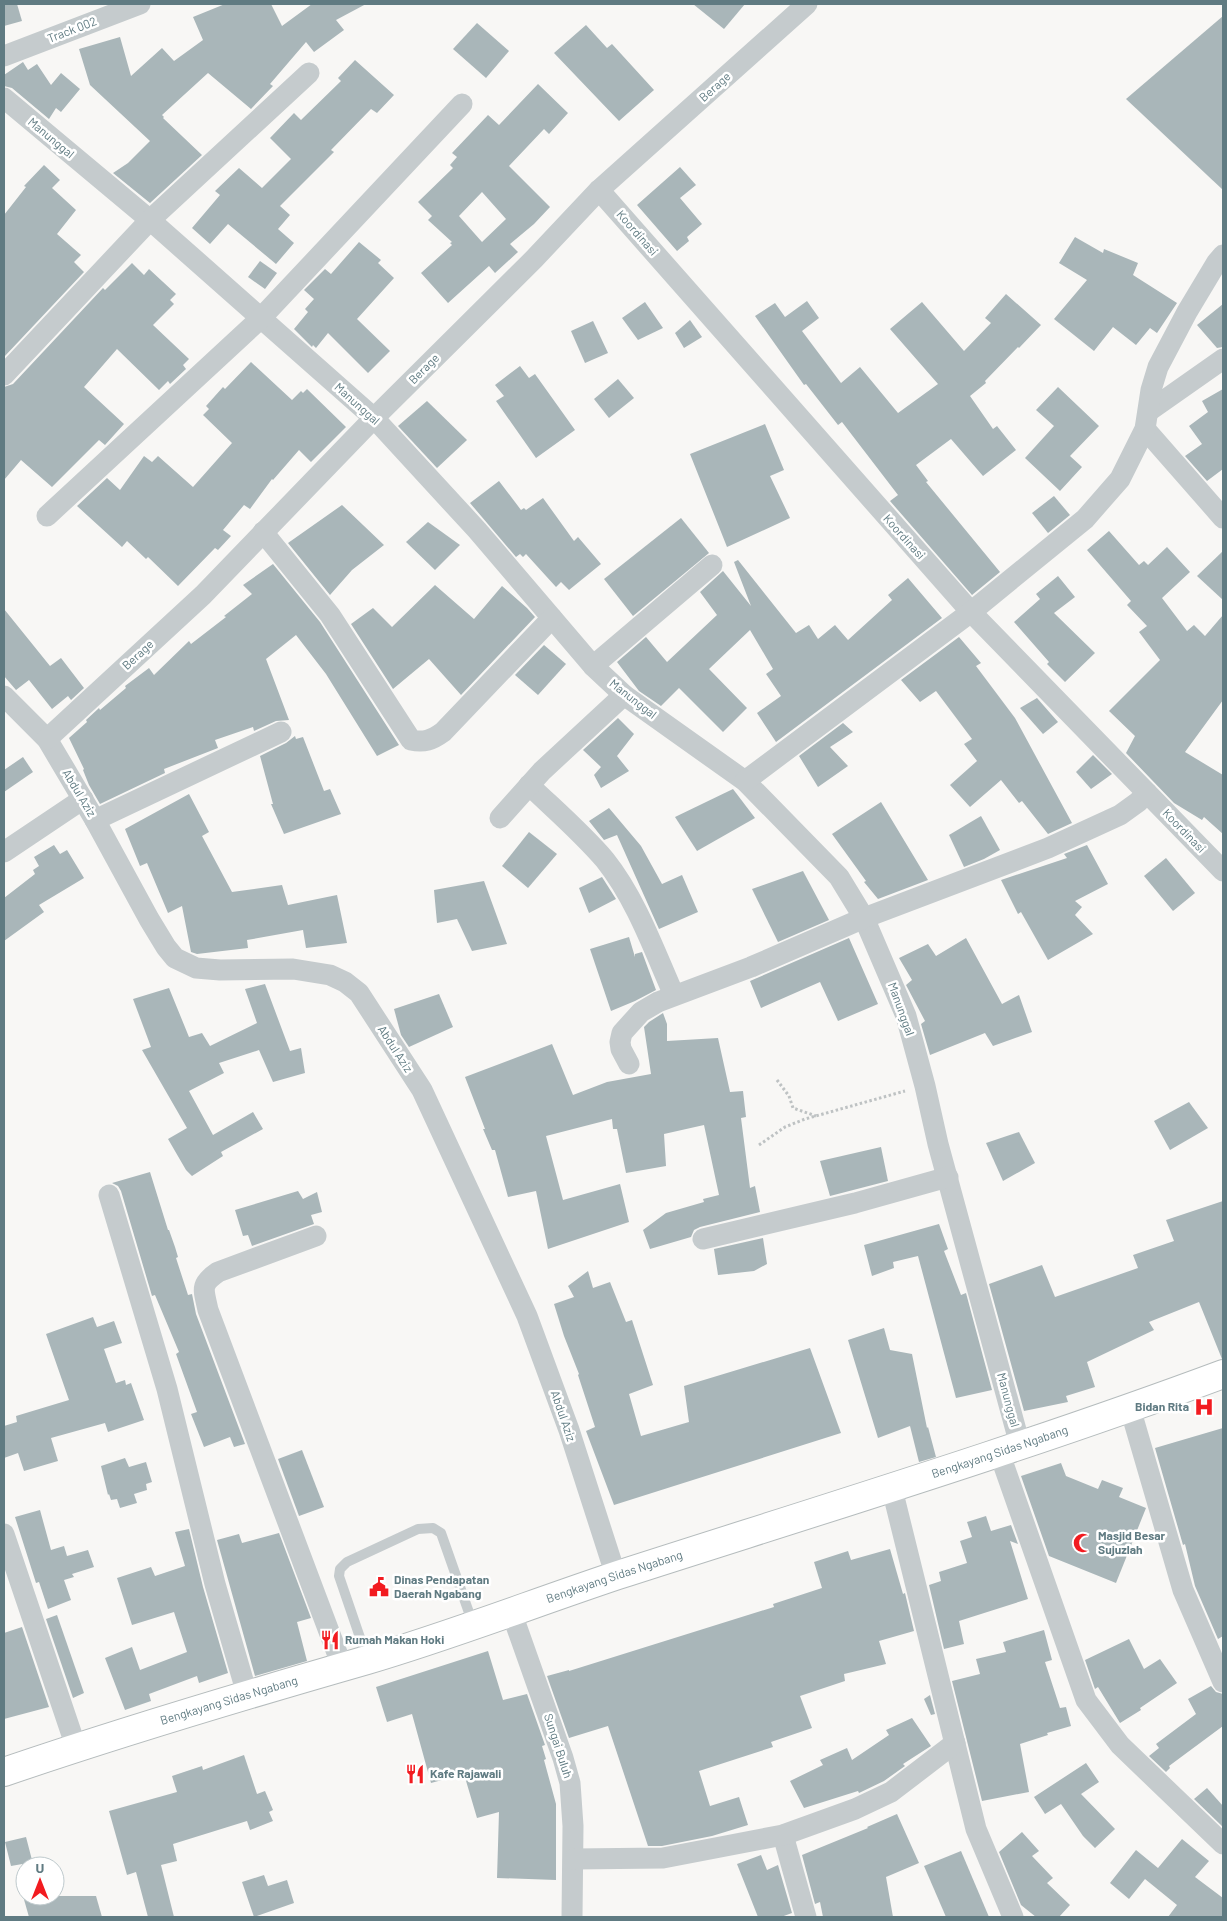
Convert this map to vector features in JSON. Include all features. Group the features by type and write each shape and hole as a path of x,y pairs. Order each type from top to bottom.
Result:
{"highway":[{"name":"Bengkayang Sidas Ngabang","path":"4,1772 76,1747 355,1663 616,1576 892,1488 1130,1408 1223,1374"}],"street":[{"name":"Track 002","path":"4,56 140,4"},
{"name":"Berage","path":"47,739 203,595 374,418 534,259 599,190 807,4"},
{"path":"4,374 150,220 309,73"},
{"name":"Manunggal","path":"4,98 150,220 374,418 476,530 593,666 624,696 745,781 839,878 864,918 906,1016 948,1177 1010,1449 1086,1700 1120,1745 1223,1844"},
{"path":"47,516 262,318 462,104"},
{"name":"Koordinasi","path":"599,190 826,450 971,612 1223,871"},
{"path":"745,781 971,612 1085,519 1120,478 1147,420 1151,390 1158,367 1187,312 1223,255"},
{"path":"1147,420 1223,359"},
{"path":"1147,420 1223,518"},
{"path":"263,532 330,614 411,740 422,742 435,738 442,732 552,618"},
{"path":"593,666 712,565"},
{"name":"Abdul Aziz","path":"4,696 47,739 95,820 149,919 174,958 196,968 220,970 293,969 330,975 345,982 359,993 422,1090 527,1316 568,1430 616,1576"},
{"path":"500,818 529,785 624,696"},
{"path":"95,820 281,732"},
{"path":"529,785 582,835 613,872 629,898 674,995"},
{"path":"629,1064 621,1049 622,1033 641,1012 674,995 751,967 864,918 1056,845 1120,815 1147,793"},
{"path":"4,852 83,799"},
{"path":"703,1238 846,1205 948,1177"},
{"path":"109,1195 167,1388 215,1584 247,1694"},
{"path":"316,1236 218,1272 207,1280 204,1286 208,1310 355,1663"},
{"path":"1130,1408 1183,1590 1223,1682"},
{"path":"892,1488 976,1829 1013,1917"},
{"path":"4,1534 76,1747"},
{"name":"Sungai Buluh","path":"511,1611 567,1770 572,1800 574,1859 572,1917"},
{"path":"574,1859 663,1858 782,1835 855,1809 891,1792 954,1743"},
{"path":"782,1835 806,1917"}],"lane":[{"path":"355,1663 339,1576 340,1570 346,1562 418,1529 434,1528 441,1534 473,1624"}],"path":[{"path":"778,1080 789,1096 793,1108 816,1116"},
{"path":"759,1145 785,1127 816,1116 925,1086"}],"building":[{"path":"4,4 17,4 22,21 4,26"},
{"path":"225,4 271,4 282,26 312,4 366,4 336,20 344,30 314,52 306,42 270,84 273,86 251,109 208,73 162,115 202,155 150,203 113,173 128,163 150,141 90,85 79,49 120,37 131,76 162,48 174,61 203,40 193,17"},
{"path":"693,4 745,4 724,29"},
{"path":"1223,16 1223,190 1126,99"},
{"path":"477,23 509,51 486,78 453,49"},
{"path":"586,25 607,48 612,44 654,90 619,121 554,53"},
{"path":"355,60 394,95 377,113 371,109 331,150 334,152 280,206 290,215 278,229 294,243 276,264 228,224 210,244 192,228 220,195 215,191 239,168 262,188 291,159 270,138 294,113 301,120 341,81 338,78"},
{"path":"23,62 28,70 37,64 51,85 61,73 80,89 61,112 56,108 49,119 12,88 4,86 4,75"},
{"path":"538,84 568,113 549,134 544,129 509,166 550,207 534,224 510,244 518,252 495,273 489,266 448,303 421,273 452,245 450,243 452,242 428,220 432,216 418,202 453,168 450,165 457,157 452,153 488,115 499,125","holes":["482,192 506,219 482,242 459,216"]},
{"path":"44,165 60,180 52,188 76,210 57,234 81,255 74,262 84,272 4,357 4,215 26,187 24,186"},
{"path":"680,167 696,185 680,198 702,224 687,237 689,241 677,251 637,205"},
{"path":"1075,237 1103,253 1104,249 1138,263 1133,275 1177,303 1157,333 1150,328 1136,345 1113,327 1094,351 1054,319 1087,280 1059,263"},
{"path":"359,242 381,260 378,263 394,278 357,319 390,351 368,373 328,333 316,348 313,345 312,347 294,329 308,312 305,309 314,299 304,290 325,269 331,274"},
{"path":"260,261 277,273 265,289 248,277"},
{"path":"132,263 144,275 149,269 176,294 170,300 174,304 153,325 189,359 183,365 186,369 170,384 168,381 159,390 117,349 84,387 124,424 105,445 99,440 52,487 21,460 4,480 4,387 13,384 103,288 105,290"},
{"path":"1006,294 1041,325 985,381 986,383 970,396 993,429 997,426 1016,450 983,476 951,439 916,465 928,481 926,482 1000,572 972,595 890,501 898,495 842,422 838,425 806,384 804,385 755,316 775,303 785,317 807,301 819,318 802,331 841,383 860,367 898,413 938,384 890,329 922,302 964,351 991,323 985,318"},
{"path":"645,302 663,328 638,340 622,318"},
{"path":"1223,304 1223,347 1217,348 1197,325"},
{"path":"690,320 702,337 684,348 675,333"},
{"path":"593,321 608,353 585,363 571,331"},
{"path":"251,362 292,400 301,391 303,393 307,389 346,427 311,462 299,450 272,479 250,509 244,505 223,530 231,536 218,550 215,548 178,586 148,557 146,559 127,541 122,547 77,506 107,478 120,490 144,456 152,462 158,456 193,487 232,443 203,415 209,409 206,406 223,387 225,389"},
{"path":"520,366 529,378 535,374 575,430 536,458 496,401 504,396 495,385"},
{"path":"618,379 634,398 609,418 594,399"},
{"path":"1058,387 1099,426 1070,456 1082,467 1060,491 1025,458 1054,426 1036,410"},
{"path":"1223,389 1223,469 1207,481 1185,456 1202,444 1189,426 1208,412 1202,401"},
{"path":"427,401 467,440 437,468 398,426"},
{"path":"765,424 784,470 770,476 790,518 727,547 690,454"},
{"path":"499,481 521,510 524,508 526,510 543,498 574,541 578,537 601,564 569,590 561,582 556,587 526,554 523,557 520,554 516,557 470,503"},
{"path":"1054,496 1070,515 1048,533 1032,513"},
{"path":"342,505 384,545 352,570 330,595 288,543"},
{"path":"681,518 709,553 633,616 604,579"},
{"path":"428,522 460,545 435,570 406,542"},
{"path":"1109,531 1139,565 1144,561 1148,565 1167,547 1190,572 1162,598 1187,631 1194,625 1205,636 1223,615 1223,700 1185,752 1223,775 1223,834 1204,817 1202,820 1174,803 1126,753 1135,736 1109,711 1160,660 1139,632 1147,626 1127,605 1131,601 1087,550"},
{"path":"1223,551 1223,600 1197,576"},
{"path":"738,560 796,633 809,625 818,639 835,625 848,640 892,600 888,595 908,578 942,618 776,742 757,713 781,696 766,674 773,669 750,630 709,669 747,708 723,732 679,688 661,706 639,691 617,662 646,637 667,662 717,615 700,592 723,571 751,606 734,562"},
{"path":"273,564 320,622 399,745 377,756 326,674 296,635 266,659 289,720 276,721 254,731 253,727 215,740 218,748 164,769 165,773 100,804 89,785 84,769 69,738 99,708 100,710 126,688 125,686 149,668 154,675 189,641 191,644 226,617 224,616 252,594 243,585"},
{"path":"1058,576 1075,597 1054,613 1095,653 1065,682 1047,664 1049,662 1014,622 1040,599 1036,594"},
{"path":"435,585 474,619 502,586 535,617 461,695 429,659 393,689 351,624 373,608 392,627"},
{"path":"4,609 50,666 61,658 84,688 71,700 68,696 52,709 29,680 16,690 4,676"},
{"path":"959,637 981,663 976,666 1015,718 1072,823 1048,834 1022,801 1019,803 1001,780 970,807 950,785 977,761 964,744 972,739 936,691 920,702 901,680"},
{"path":"544,645 566,664 538,695 515,675"},
{"path":"1037,698 1058,722 1043,734 1020,708"},
{"path":"618,718 634,734 617,756 629,771 601,788 594,775 601,767 583,750"},
{"path":"843,723 853,732 830,747 848,766 818,787 799,756"},
{"path":"295,736 296,739 303,737 324,791 330,789 341,814 284,834 271,804 273,804 260,756 286,743"},
{"path":"1093,755 1112,774 1091,789 1076,772"},
{"path":"23,757 33,772 4,792 4,770"},
{"path":"733,789 755,818 697,851 675,817"},
{"path":"189,794 209,832 202,836 232,892 282,885 288,905 337,895 347,943 306,948 303,930 247,940 248,948 197,954 191,952 182,906 168,913 147,863 140,866 125,829"},
{"path":"881,802 928,880 878,899 864,882 866,881 832,834"},
{"path":"609,808 641,846 662,884 682,875 698,912 659,929 617,835 604,840 589,821"},
{"path":"981,816 1000,850 964,867 949,835"},
{"path":"529,832 557,854 528,888 502,866"},
{"path":"54,845 60,854 67,850 84,878 39,905 44,912 4,941 4,898 35,874 33,870 39,866 34,857"},
{"path":"1087,845 1108,884 1075,901 1082,907 1075,915 1093,934 1048,960 1021,912 1018,914 1001,880 1067,858 1064,854"},
{"path":"1166,858 1195,893 1173,911 1144,876"},
{"path":"803,871 829,920 778,942 752,889"},
{"path":"602,877 616,899 589,913 579,888"},
{"path":"484,881 507,944 472,951 457,919 437,923 434,890"},
{"path":"629,937 635,957 635,954 642,952 656,990 611,1011 590,949"},
{"path":"849,938 878,1004 838,1021 820,982 761,1008 750,981"},
{"path":"966,938 1002,1004 1019,995 1032,1032 993,1046 985,1033 930,1055 921,1024 925,1021 906,985 912,980 899,958 928,944 936,956"},
{"path":"265,984 290,1051 301,1048 305,1073 273,1082 259,1050 219,1063 224,1073 189,1091 213,1135 253,1112 263,1129 221,1152 223,1156 192,1176 186,1170 168,1139 187,1128 142,1050 151,1047 133,999 169,988 189,1037 202,1033 210,1046 257,1023 245,989"},
{"path":"439,994 453,1027 409,1047 401,1035 394,1009"},
{"path":"663,1013 667,1024 667,1041 718,1038 730,1092 743,1091 746,1117 741,1118 750,1188 755,1186 760,1212 700,1227 694,1230 691,1237 650,1249 643,1230 666,1213 704,1202 703,1199 719,1195 704,1125 664,1134 666,1166 626,1173 617,1129 613,1129 612,1119 546,1136 563,1200 620,1184 629,1222 548,1249 536,1191 508,1197 495,1150 492,1150 483,1129 485,1129 465,1077 552,1044 573,1095 607,1082 651,1074 644,1027"},
{"path":"1189,1102 1208,1128 1170,1150 1154,1121"},
{"path":"1019,1132 1035,1163 1003,1181 986,1143"},
{"path":"881,1147 888,1181 830,1196 820,1161"},
{"path":"150,1172 175,1247 178,1257 176,1258 188,1295 192,1294 196,1314 245,1444 234,1447 230,1437 204,1447 191,1414 197,1412 176,1354 179,1352 155,1295 152,1296 121,1191 118,1186 112,1183"},
{"path":"298,1191 303,1199 317,1192 322,1212 311,1215 314,1224 252,1246 248,1235 243,1236 235,1210"},
{"path":"1223,1201 1223,1359 1199,1302 1149,1322 1154,1330 1087,1362 1095,1387 1066,1396 1068,1402 1024,1411 989,1284 1042,1265 1055,1297 1138,1268 1133,1255 1174,1241 1166,1220"},
{"path":"939,1224 948,1249 944,1251 961,1295 966,1293 992,1390 956,1398 918,1256 893,1262 894,1268 872,1276 864,1245"},
{"path":"763,1238 767,1264 754,1271 718,1275 714,1249"},
{"path":"588,1271 593,1288 610,1282 626,1322 632,1320 653,1385 629,1394 641,1436 689,1422 684,1386 810,1348 841,1433 614,1505 586,1431 595,1427 579,1374 554,1304 574,1297 568,1286"},
{"path":"93,1317 97,1327 114,1321 122,1343 104,1349 116,1383 125,1380 126,1385 131,1383 144,1420 108,1432 105,1423 51,1438 58,1461 24,1471 18,1453 4,1458 4,1426 17,1422 16,1416 69,1400 46,1334"},
{"path":"884,1328 890,1350 912,1354 927,1428 936,1457 919,1462 910,1426 878,1438 848,1340"},
{"path":"1223,1428 1223,1636 1218,1639 1195,1586 1185,1544 1183,1545 1155,1448"},
{"path":"302,1450 324,1507 299,1516 278,1459"},
{"path":"125,1458 129,1467 146,1462 152,1482 146,1484 147,1490 134,1494 137,1503 120,1508 117,1499 111,1500 108,1495 101,1466"},
{"path":"1061,1463 1066,1476 1098,1489 1102,1480 1123,1488 1119,1497 1146,1508 1116,1583 1049,1556 1021,1476"},
{"path":"40,1510 51,1550 64,1546 67,1556 88,1550 94,1567 72,1574 74,1577 64,1580 71,1600 48,1609 39,1582 36,1583 15,1517"},
{"path":"986,1516 991,1531 1011,1525 1018,1544 1010,1541 1028,1599 959,1621 964,1644 944,1649 929,1585 941,1581 939,1572 967,1563 960,1541 972,1537 967,1522"},
{"path":"189,1529 203,1587 228,1673 199,1683 197,1676 149,1694 151,1701 125,1710 105,1658 132,1647 140,1670 187,1652 174,1612 132,1625 117,1578 151,1567 155,1576 185,1566 175,1532"},
{"path":"279,1533 311,1618 297,1622 307,1661 255,1676 217,1540 239,1534 242,1543"},
{"path":"890,1549 903,1594 905,1593 914,1631 879,1641 886,1664 844,1674 845,1681 800,1696 812,1728 771,1742 773,1747 699,1771 710,1806 739,1797 748,1825 712,1836 662,1846 648,1846 608,1726 569,1738 547,1676 569,1671 774,1607 773,1604 822,1588 814,1562 848,1551 851,1560"},
{"path":"57,1615 84,1693 73,1698 46,1619"},
{"path":"22,1627 49,1707 4,1719 4,1633"},
{"path":"1044,1630 1052,1660 1045,1662 1060,1708 1066,1707 1071,1726 1020,1744 1029,1792 982,1801 952,1681 980,1674 976,1659 1006,1652 1003,1642"},
{"path":"1129,1639 1144,1669 1160,1659 1177,1683 1120,1723 1098,1687 1095,1689 1085,1660"},
{"path":"488,1651 503,1700 527,1694 545,1745 542,1746 546,1759 544,1760 556,1804 556,1880 497,1878 499,1812 477,1818 464,1774 431,1783 412,1714 387,1722 376,1687"},
{"path":"1211,1686 1216,1692 1223,1694 1223,1726 1169,1766 1170,1768 1166,1772 1149,1756 1159,1748 1156,1744 1196,1714 1188,1699"},
{"path":"930,1695 935,1714 931,1715 924,1699"},
{"path":"912,1718 931,1746 903,1764 905,1766 884,1781 859,1793 858,1791 804,1808 790,1781 823,1765 820,1760 847,1748 852,1760 889,1735 886,1730"},
{"path":"244,1755 257,1794 265,1791 273,1810 269,1812 273,1821 250,1830 247,1821 173,1844 177,1861 161,1865 174,1917 148,1917 136,1872 127,1875 109,1811 177,1792 172,1776 202,1766 203,1770"},
{"path":"1086,1763 1099,1782 1081,1794 1115,1829 1095,1848 1083,1836 1061,1804 1045,1814 1034,1797"},
{"path":"1207,1788 1223,1806 1223,1827 1194,1799"},
{"path":"897,1814 919,1863 886,1877 893,1917 823,1917 820,1902 815,1904 802,1855"},
{"path":"1022,1832 1039,1851 1032,1856 1053,1878 1047,1883 1070,1905 1059,1917 1036,1917 1021,1905 999,1852"},
{"path":"26,1837 31,1856 15,1856 15,1865 11,1866 5,1842"},
{"path":"1182,1839 1209,1861 1195,1877 1223,1898 1223,1917 1168,1917 1177,1905 1145,1879 1129,1899 1110,1883 1136,1850 1158,1868"},
{"path":"961,1851 989,1917 946,1917 924,1866"},
{"path":"761,1855 767,1870 778,1865 792,1913 781,1917 758,1917 737,1864"},
{"path":"264,1875 268,1886 287,1880 294,1903 254,1917 242,1882"},
{"path":"65,1896 96,1896 102,1917 29,1917 26,1906 65,1906"}],"place":[{"name":"Bidan Rita","path":"1204,1407"},
{"name":"Masjid Besar Sujuzlah","path":"1083,1543"},
{"name":"Dinas Pendapatan Daerah Ngabang","path":"379,1587"},
{"name":"Rumah Makan Hoki","path":"330,1640"},
{"name":"Kafe Rajawali","path":"415,1774"}]}
